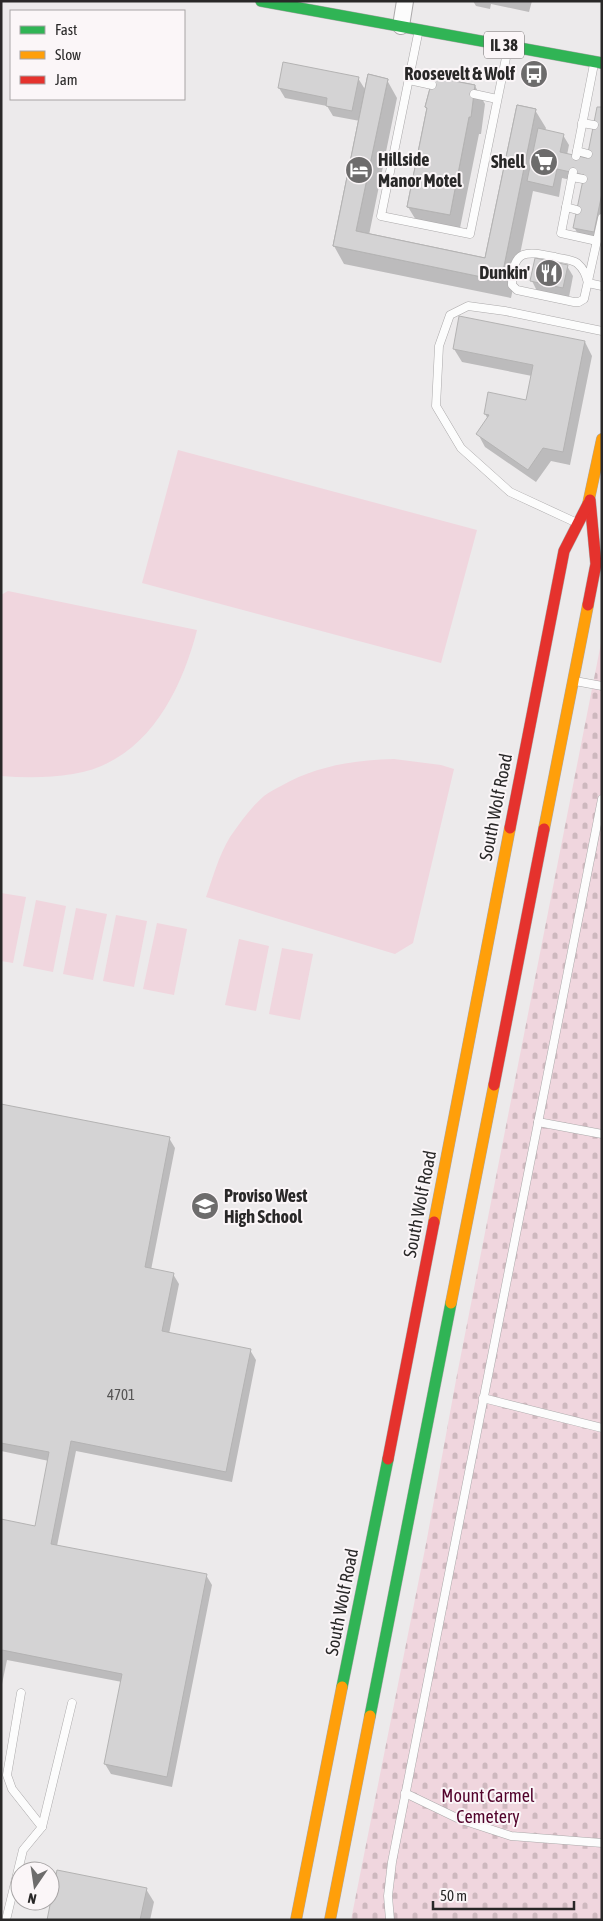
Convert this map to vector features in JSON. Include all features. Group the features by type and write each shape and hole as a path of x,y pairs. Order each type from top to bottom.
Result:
{"main road":[{"name":"IL 38","path":"261,1 598,63"},
{"name":"South Wolf Road","path":"296,1920 403,1383 564,551 590,500 602,439"},
{"name":"South Wolf Road","path":"330,1920 596,564 590,500"}],"street":[{"path":"401,26 406,1"}],"lane":[{"path":"419,30 381,216 470,234 508,46"},
{"path":"588,154 577,153 582,123 598,63"},
{"path":"409,80 432,85"},
{"path":"474,94 497,99"},
{"path":"582,123 594,125"},
{"path":"583,179 572,174 561,233 597,241"},
{"path":"566,207 577,210"},
{"path":"588,283 584,269 575,262 532,252 518,258 512,278 512,285 517,290 574,302 584,299 588,283 597,241 600,215"},
{"path":"588,283 602,286"},
{"path":"578,524 510,492 461,448 436,406 438,346 450,315 468,306 505,311 602,332"},
{"path":"573,680 602,686"},
{"path":"390,1920 389,1880 405,1794 602,799"},
{"path":"538,1122 602,1134"},
{"path":"483,1398 602,1428"},
{"path":"21,1693 7,1775 12,1789 42,1827"},
{"path":"6,1920 22,1850 42,1827 72,1703"},
{"path":"405,1794 459,1819 511,1836 602,1843"}],"green space":[{"path":"178,450 477,530 441,663 142,583"},
{"path":"8,591 197,630 181,678 170,700 140,740 120,756 98,767 73,774 37,777 1,776 1,595"},
{"name":"Mount Carmel Cemetery","path":"602,638 602,1920 351,1920 426,1544 456,1380"},
{"path":"394,759 441,765 454,769 413,943 395,954 206,897 226,844 259,800 274,789 308,773 336,765"},
{"path":"1,893 26,897 13,963 1,961"},
{"path":"36,900 66,906 53,972 23,966"},
{"path":"76,908 107,914 93,980 63,974"},
{"path":"116,915 147,921 134,987 103,981"},
{"path":"157,923 187,929 174,995 143,989"},
{"path":"239,939 269,946 256,1011 225,1005"},
{"path":"282,948 313,954 300,1020 269,1014"}],"building":[{"path":"283,62 359,77 352,111 326,106 327,98 278,88"},
{"name":"Hillside Manor Motel","path":"368,74 388,79 356,231 485,258 517,105 536,109 501,281 333,246"},
{"name":"Hillside Manor Motel","path":"368,74 388,79 356,231 485,258 517,105 536,109 501,281 333,246"},
{"name":"Hillside Manor Motel","path":"433,77 475,85 471,117 469,117 450,215 407,207 427,108 425,107"},
{"name":"Hillside Manor Motel","path":"433,77 475,85 471,117 469,117 450,215 407,207 427,108 425,107"},
{"name":"Shell","path":"597,107 602,107 602,193 594,232 573,228 584,175 557,169 553,187 527,181 538,128 564,134 560,152 587,158"},
{"name":"Dunkin'","path":"535,258 568,265 563,288 530,281"},
{"path":"459,316 585,341 563,452 543,448 528,470 476,434 489,415 484,414 488,392 526,400 533,365 453,349"},
{"path":"1,1104 170,1137 145,1267 174,1273 162,1331 251,1349 226,1472 71,1441 51,1544 207,1574 167,1777 104,1764 122,1674 2,1650 1,1652 1,1519 35,1526 49,1452 1,1443"},
{"path":"60,1871 147,1888 140,1920 47,1920 49,1911 60,1911"}],"traffic: fast":[{"path":"261,1 602,63"},
{"path":"370,1716 451,1303"},
{"path":"342,1687 388,1459"}],"traffic: slow":[{"path":"588,504 602,439"},
{"path":"544,829 588,605"},
{"path":"434,1222 510,828"},
{"path":"451,1303 494,1085"},
{"path":"296,1920 342,1687"},
{"path":"330,1920 370,1716"}],"traffic: jam":[{"path":"588,605 596,564 590,500"},
{"path":"510,828 564,551 588,504"},
{"path":"494,1085 544,829"},
{"path":"388,1459 434,1222"}],"place":[{"name":"Roosevelt & Wolf","path":"534,74"},
{"name":"Shell","path":"544,162"},
{"name":"Hillside Manor Motel","path":"359,170"},
{"name":"Dunkin'","path":"549,273"},
{"name":"Proviso West High School","path":"205,1206"}]}
